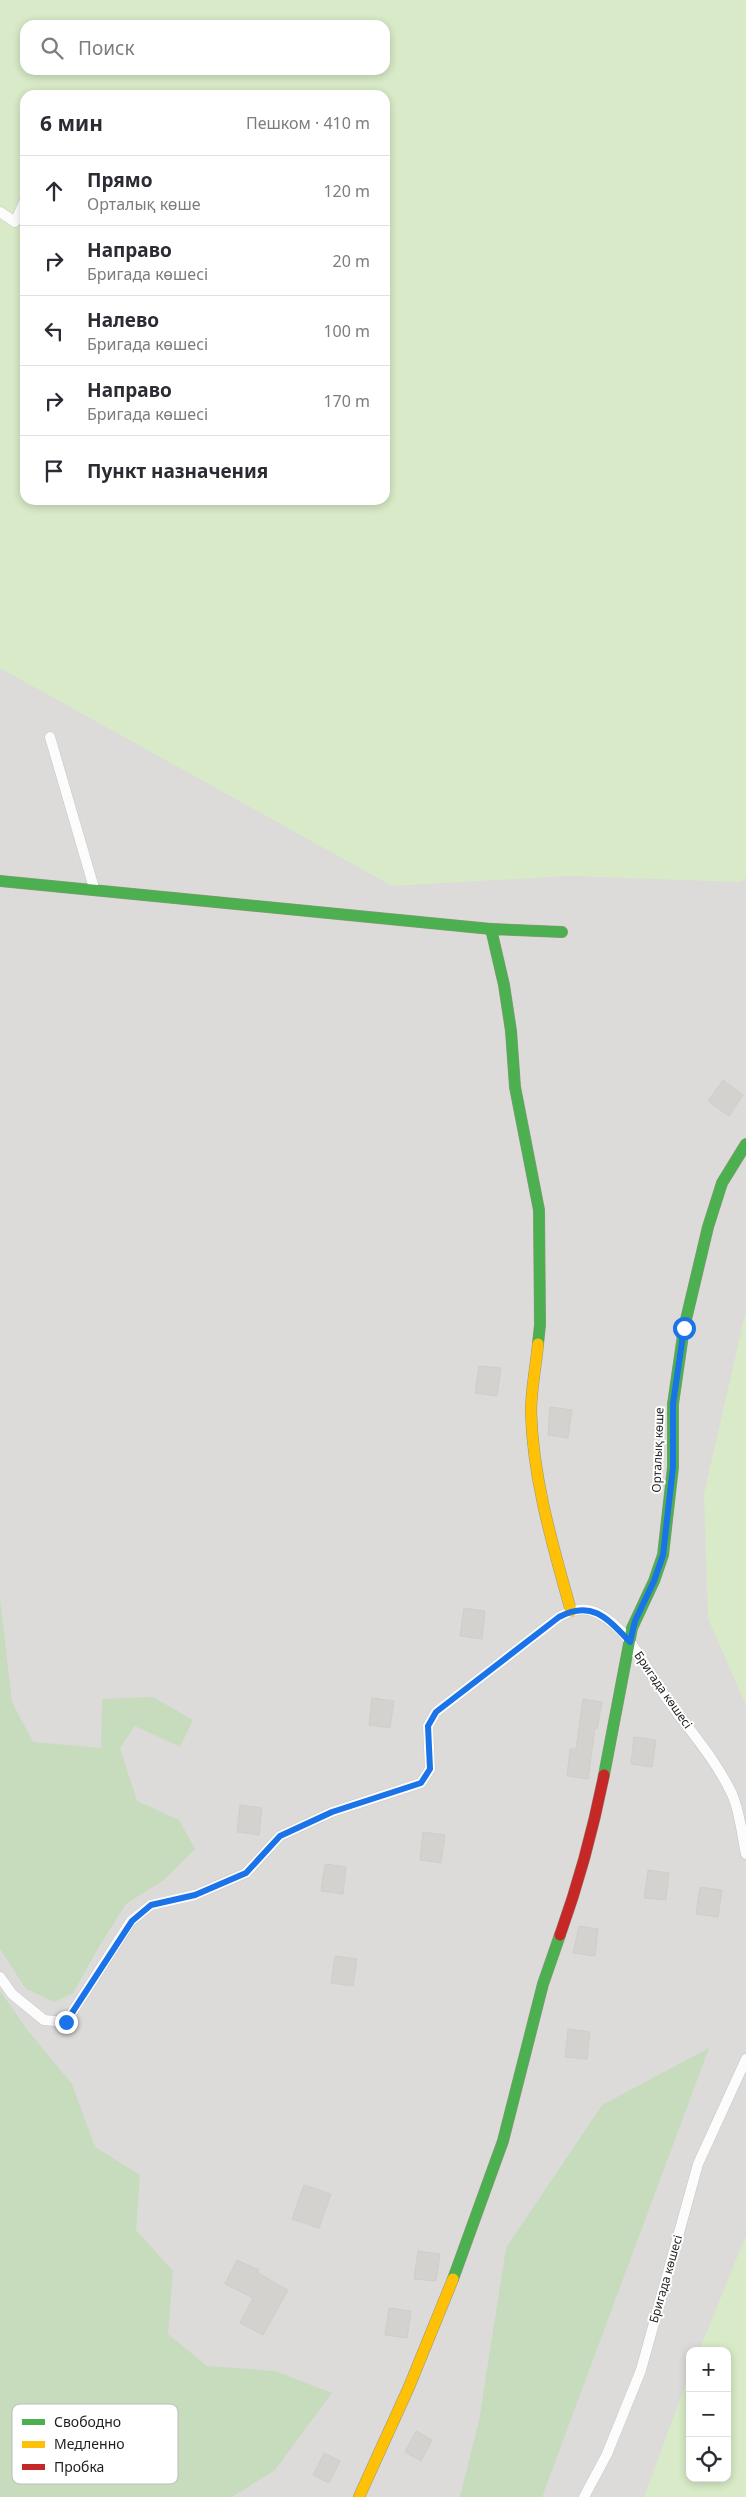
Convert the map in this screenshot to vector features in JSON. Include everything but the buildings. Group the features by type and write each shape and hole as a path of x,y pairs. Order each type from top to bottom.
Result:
{"street":[{"path":"0,881 491,929 562,932"},
{"path":"491,929 506,994 515,1087 539,1210 540,1325 531,1410 534,1459 552,1543 571,1611"},
{"name":"Орталық көше","path":"359,2497 438,2318 470,2237 503,2141 543,1984 578,1885 592,1830 635,1621 654,1581 663,1555 673,1467 673,1404 684,1328 708,1227 722,1183 746,1144"}],"lane":[{"path":"0,212 15,222 20,211"},
{"path":"50,737 95,891"},
{"name":"Бригада көшесі","path":"571,1611 585,1609 599,1614 612,1623 630,1642 665,1696 706,1750 732,1796 746,1854"},
{"path":"0,1977 12,1994 44,2020 66,2022 132,1921 151,1905 195,1895 246,1873 280,1836 332,1812 421,1783 430,1769 428,1726 436,1712 559,1617 571,1611"},
{"name":"Бригада көшесі","path":"584,2497 606,2454 641,2370 698,2164 746,2059"}],"shaded area":[{"path":"0,0 746,0 746,2497 34,2497 30,2484 178,2484 178,2404 12,2404 12,2433 0,2398"}],"green space":[{"path":"0,0 746,0 746,878 740,882 569,876 392,886 0,668"},
{"path":"746,1310 746,1705 708,1619 704,1494"},
{"path":"0,1599 12,1702 33,1742 101,1748 102,1699 153,1697 193,1720 180,1747 135,1726 120,1748 137,1801 179,1820 195,1849 164,1880 126,1904 73,1993 55,2002 26,1989 0,1949"},
{"path":"0,1991 29,2032 72,2084 95,2147 140,2175 136,2230 173,2271 168,2334 207,2366 275,2371 332,2393 275,2470 232,2497 0,2497"},
{"path":"709,2048 542,2497 460,2497 479,2421 506,2248 602,2105"},
{"path":"746,2235 746,2497 644,2497 686,2383 686,2482 731,2482 731,2347 701,2347"}],"traffic: fast":[{"path":"0,881 491,929"},
{"path":"538,1344 540,1325 539,1210 515,1087 511,1031 504,985 491,929 562,932"},
{"path":"604,1775 632,1628 654,1581 663,1555 673,1467 673,1404 684,1328 708,1227 722,1183 746,1144"},
{"path":"453,2279 503,2141 543,1984 560,1935"}],"traffic: slow":[{"path":"538,1344 531,1412 536,1463 545,1513 571,1611"},
{"path":"359,2497 409,2387 453,2279"}],"traffic: jam":[{"path":"560,1935 585,1856 604,1775"}],"route":[{"path":"66,2022 82,2001 132,1921 151,1905 195,1895 246,1873 280,1836 332,1812 421,1783 430,1769 428,1726 436,1712 559,1617 571,1611 585,1609 599,1614 612,1623 630,1642 632,1628 654,1581 663,1555 670,1513 673,1467 673,1404 684,1328"}]}
